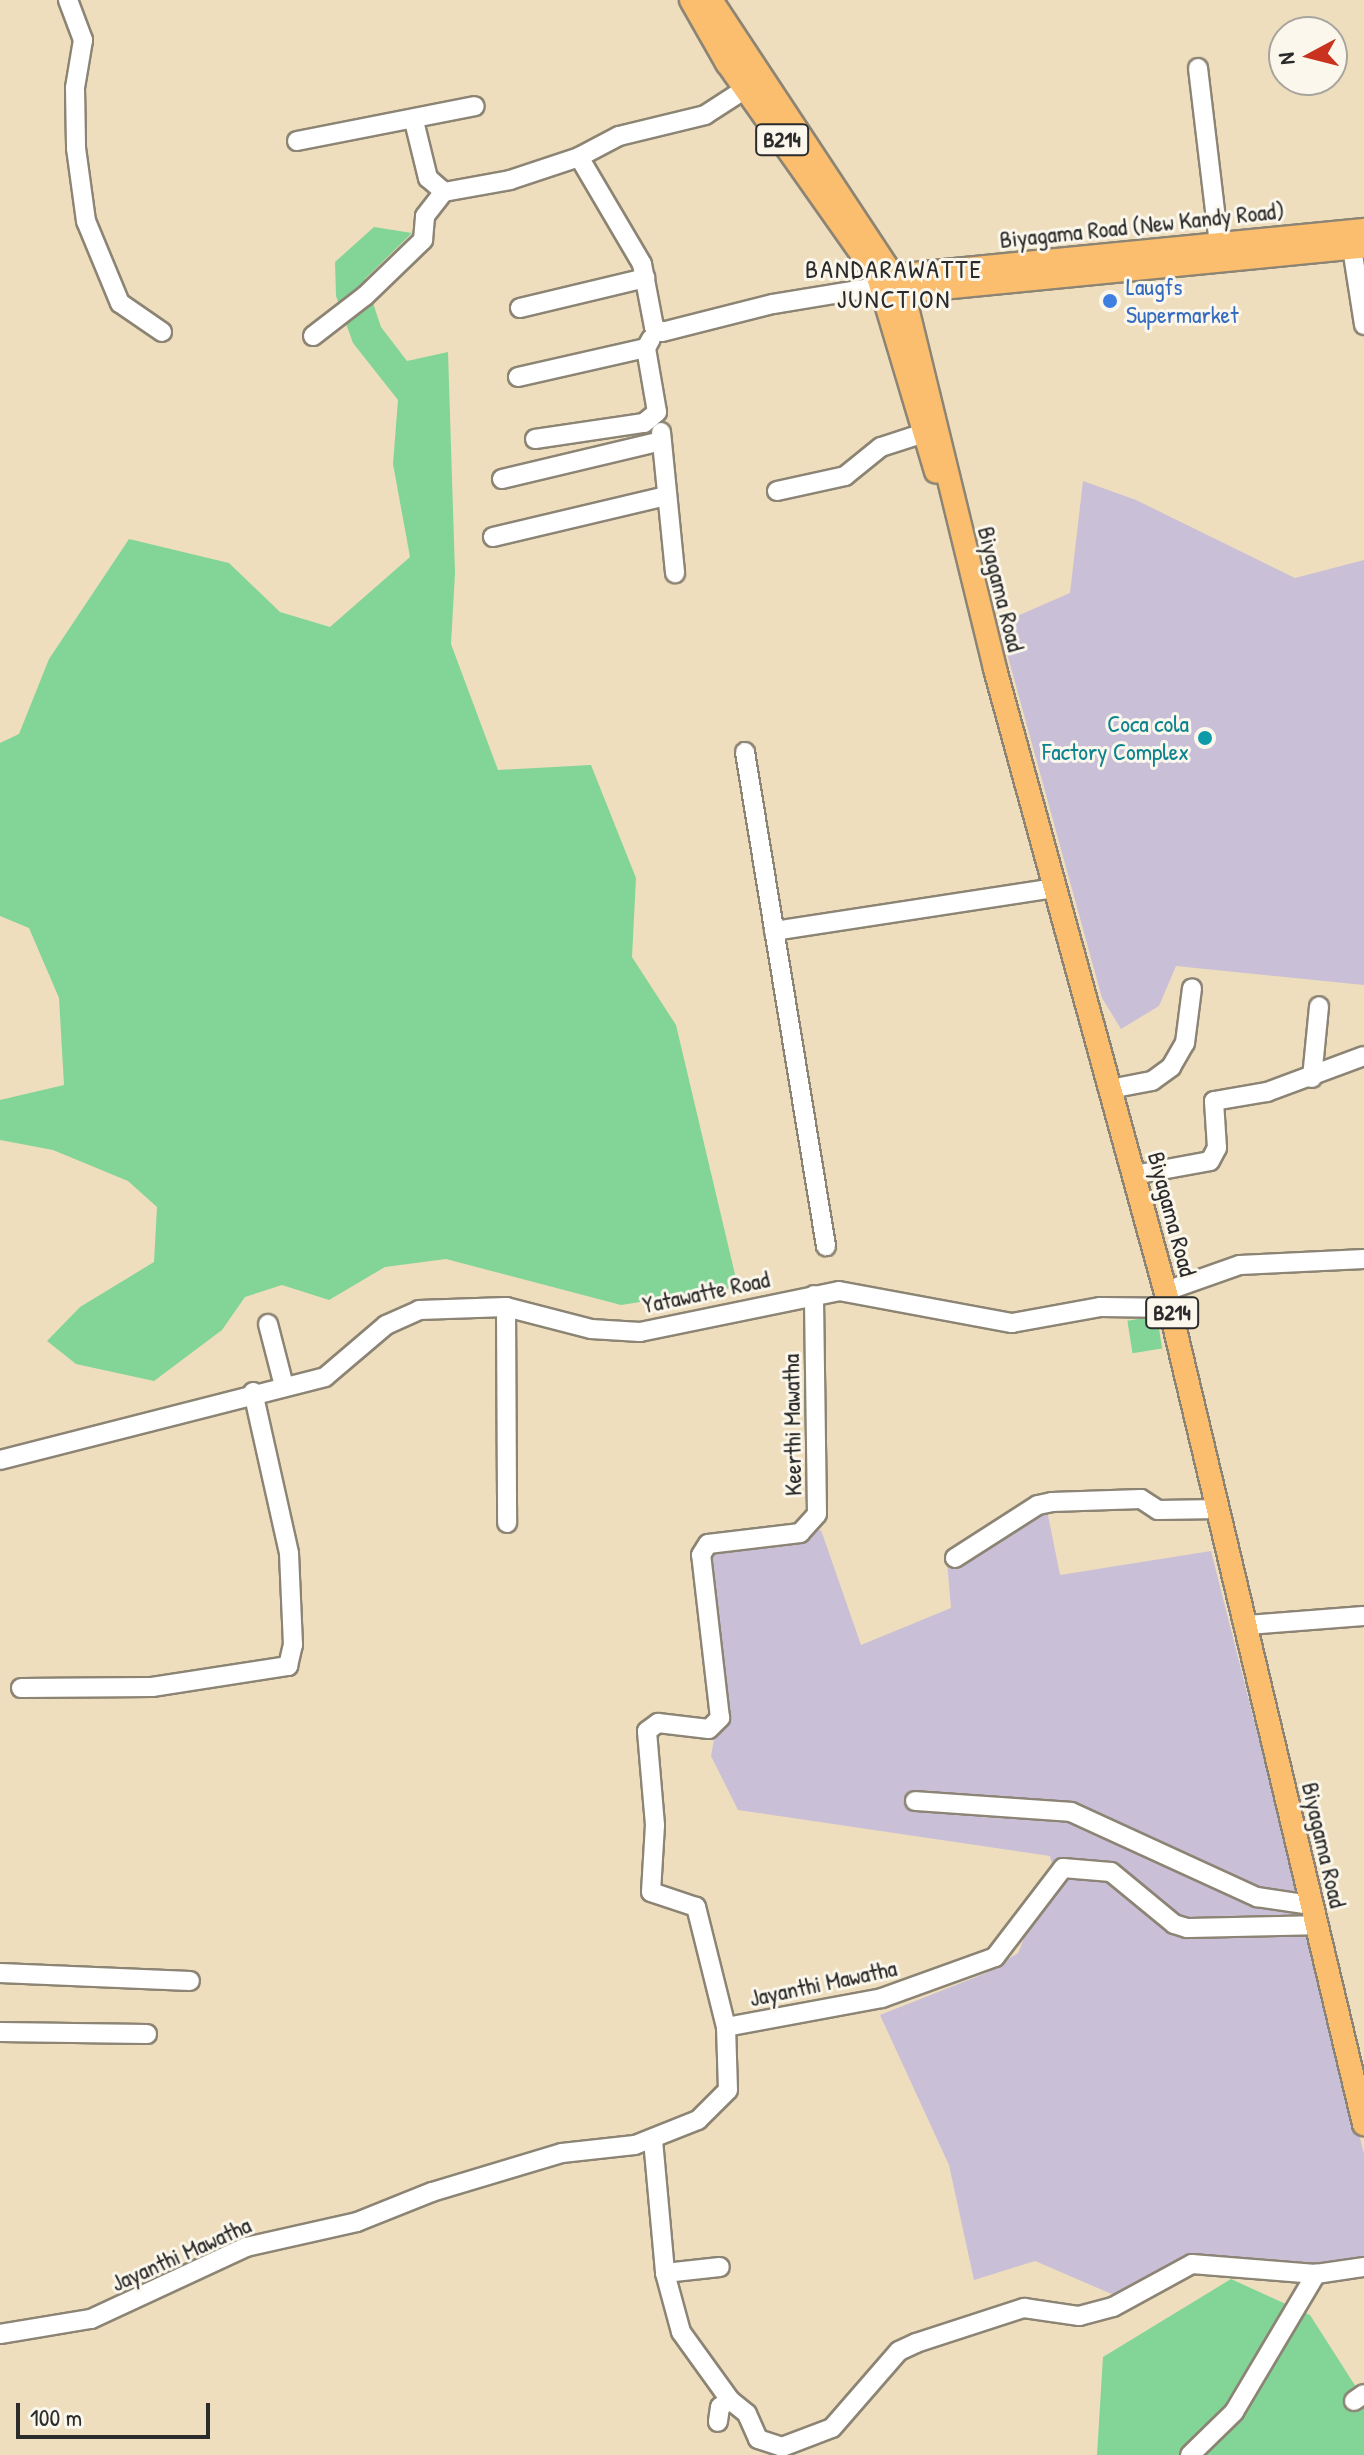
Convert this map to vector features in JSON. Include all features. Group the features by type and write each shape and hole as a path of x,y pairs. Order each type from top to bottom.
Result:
{"main road":[{"name":"B214","path":"691,0 753,85 889,285"},
{"name":"B214","path":"711,0 753,85"},
{"name":"Biyagama Road (New Kandy Road)","path":"889,285 1220,252 1360,242"},
{"name":"Biyagama Road","path":"889,285 924,433 954,509 1168,1299 1364,2124"},
{"name":"Biyagama Road","path":"889,285 948,467 954,509"}],"street":[{"path":"68,0 83,40 75,88 76,148 86,221 120,303 162,332"},
{"path":"1198,68 1220,252"},
{"path":"313,336 374,289 423,240 425,216 444,192 510,180 579,157 619,136 705,115 753,85"},
{"path":"297,141 414,121 475,106"},
{"path":"414,121 428,178 444,192"},
{"path":"579,157 619,219 645,278 657,329 646,348 662,441 675,573"},
{"path":"1360,242 1364,325"},
{"path":"520,308 645,278"},
{"path":"657,329 668,332 773,304 889,285"},
{"path":"518,377 646,348"},
{"path":"535,439 644,423 657,412"},
{"path":"777,491 845,476 881,447 924,433"},
{"path":"502,479 662,441"},
{"path":"493,537 667,496"},
{"path":"745,752 826,1246"},
{"path":"774,931 1055,888"},
{"path":"1110,1089 1152,1081 1171,1067 1185,1043 1192,988"},
{"path":"1312,1078 1319,1006"},
{"path":"1134,1175 1210,1161 1217,1148 1214,1101 1312,1078 1364,1056"},
{"path":"1168,1299 1240,1265 1364,1259"},
{"name":"Yatawatte Road","path":"0,1460 182,1415 253,1392 337,1371 400,1315 452,1307 506,1307 591,1329 640,1332 839,1291 1012,1323 1100,1307 1168,1299"},
{"name":"Keerthi Mawatha","path":"726,2027 696,1907 651,1892 655,1825 647,1731 658,1723 709,1729 720,1718 701,1555 708,1544 800,1533 817,1514 814,1295"},
{"path":"506,1307 507,1523"},
{"path":"268,1324 284,1386"},
{"path":"21,1688 152,1687 288,1666 293,1645 289,1553 253,1392"},
{"path":"955,1558 1038,1505 1052,1502 1141,1499 1158,1510 1219,1509"},
{"path":"1247,1625 1364,1616"},
{"path":"915,1801 1071,1812 1257,1897 1313,1915"},
{"name":"Jayanthi Mawatha","path":"0,2334 91,2319 246,2247 357,2222 562,2153 653,2140 698,2120 728,2090 726,2027 882,1998 995,1957 1063,1868 1111,1872 1174,1924 1187,1928 1313,1915"},
{"path":"0,1973 190,1981"},
{"path":"0,2032 147,2034"},
{"path":"653,2140 665,2273 689,2348 730,2400 747,2414 758,2439 782,2447 832,2428 899,2351 929,2338 1024,2308 1079,2316 1113,2307 1192,2264 1316,2274 1364,2267"},
{"path":"665,2273 720,2267"},
{"path":"1190,2455 1234,2412 1316,2274"},
{"path":"718,2422 720,2407 730,2400"}],"shaded area":[{"path":"1083,481 1136,500 1295,578 1364,560 1364,985 1176,966 1159,1006 1121,1029 1102,998 999,624 1070,593"},
{"path":"1047,1510 1060,1575 1211,1551 1364,2154 1364,2262 1316,2273 1192,2259 1114,2295 1035,2261 974,2280 949,2165 880,2015 986,1973 1018,1953 1031,1921 1059,1892 1050,1856 738,1810 711,1756 721,1700 695,1541 755,1545 821,1530 861,1645 951,1608 946,1550"}],"green space":[{"path":"374,227 412,233 365,279 381,327 407,361 448,352 455,573 451,644 498,770 591,765 636,878 632,957 676,1025 738,1287 621,1305 446,1259 385,1267 329,1300 282,1285 245,1297 222,1330 154,1381 76,1364 47,1341 80,1307 154,1262 157,1207 128,1181 53,1150 0,1140 0,1100 64,1085 59,998 29,928 0,916 0,743 19,734 49,659 129,539 229,563 280,612 330,627 410,557 393,464 398,400 353,343 336,296 335,262"},
{"path":"1157,1316 1162,1349 1133,1353 1127,1321"},
{"path":"1231,2279 1310,2315 1356,2387 1364,2390 1364,2455 1097,2455 1103,2357"}],"place":[{"name":"Laugfs Supermarket","path":"1110,301"},
{"name":"Coca cola Factory Complex","path":"1205,738"}],"district":[{"name":"BANDARAWATTE JUNCTION","path":"894,284"}]}
